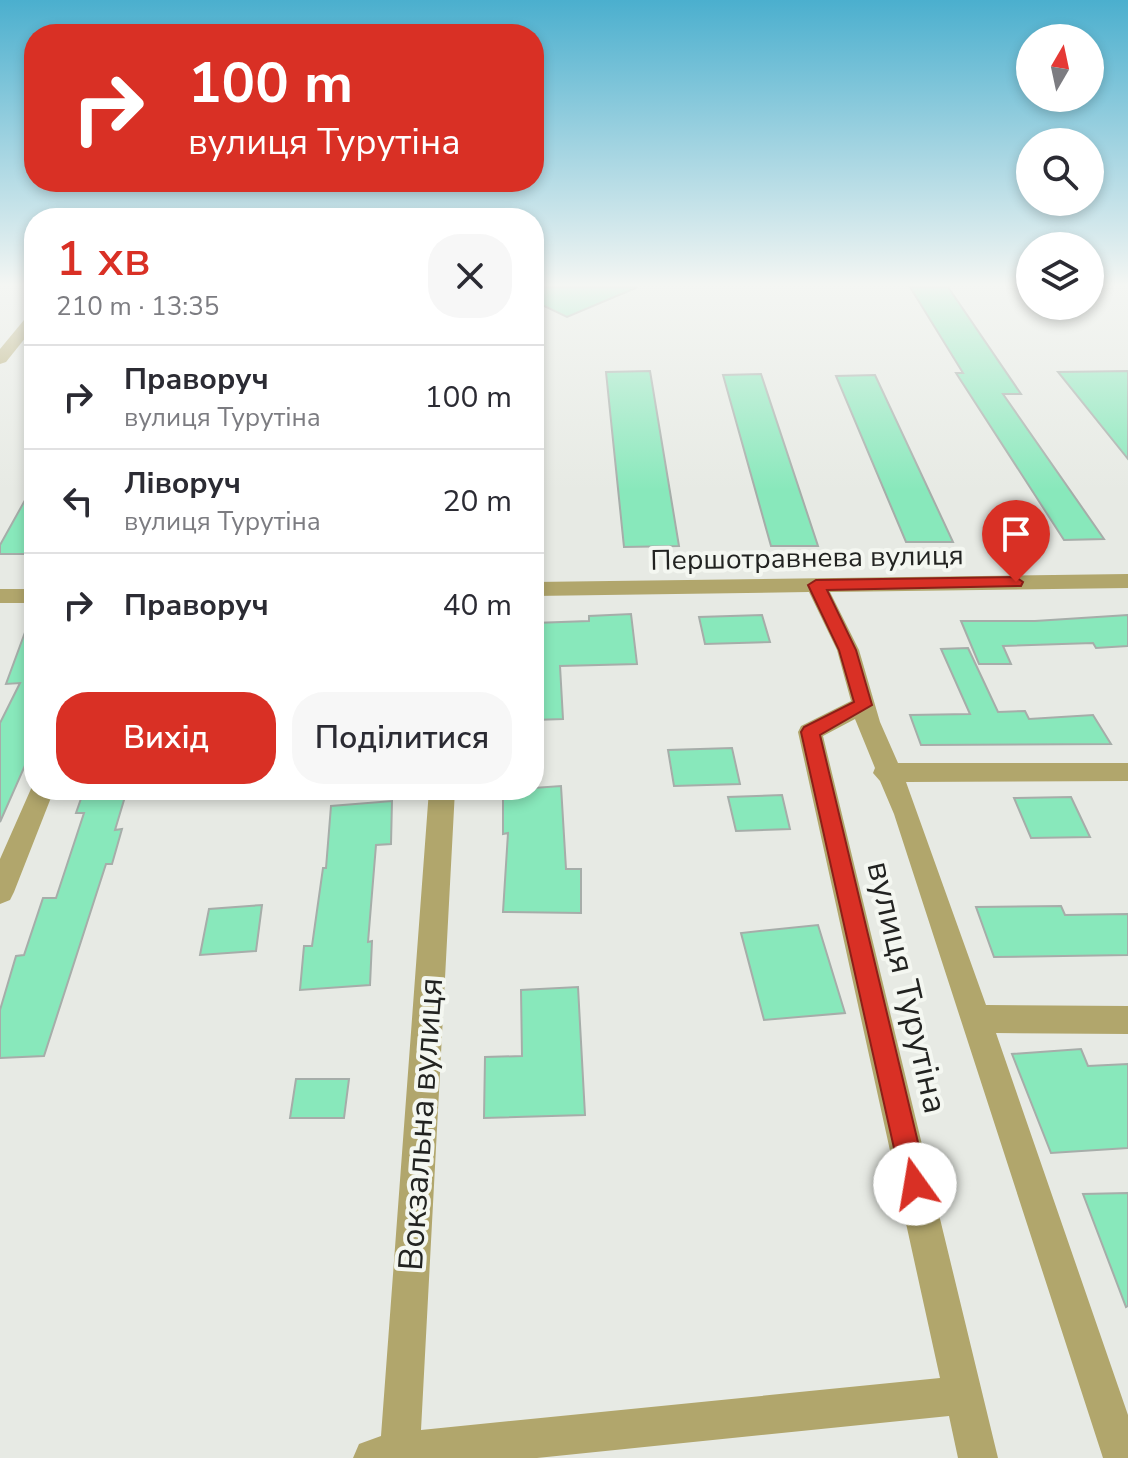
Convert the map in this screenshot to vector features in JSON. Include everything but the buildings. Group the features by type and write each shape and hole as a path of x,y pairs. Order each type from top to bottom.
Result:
{"street":[{"name":"Першотравнева вулиця","path":"544,589 1128,581"},
{"name":"вулиця Турутіна","path":"816,585 848,650 863,705 976,1019 1123,1458"},
{"path":"0,596 24,596"},
{"name":"вулиця Турутіна","path":"863,705 810,732 978,1458"},
{"path":"887,773 1128,772"},
{"path":"0,892 37,800"},
{"name":"Вокзальна вулиця","path":"391,1456 441,800"},
{"path":"976,1019 1128,1020"},
{"path":"391,1456 964,1395"}],"route":[{"path":"915,1184 810,732 863,705 848,650 816,585 1016,582"}]}
